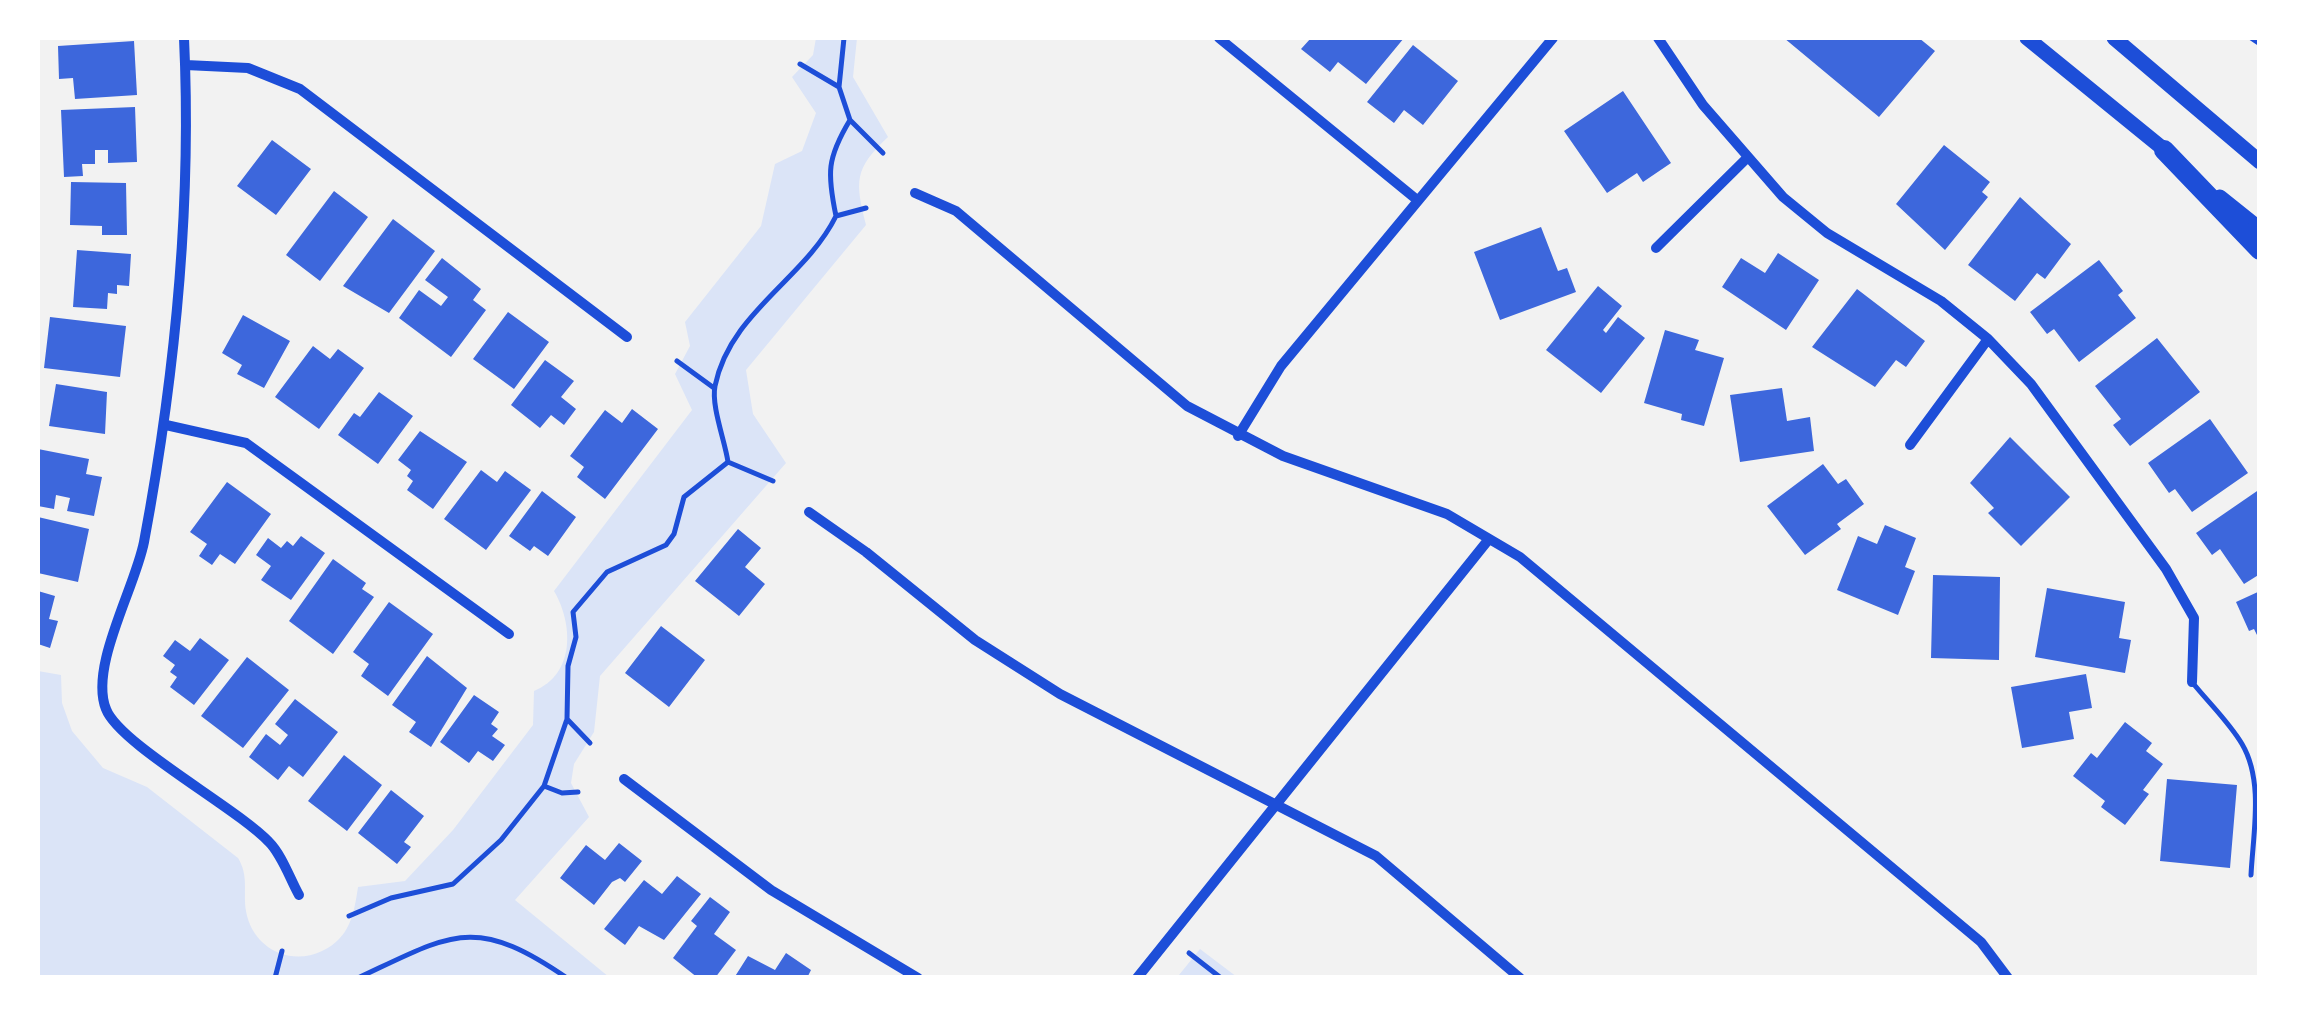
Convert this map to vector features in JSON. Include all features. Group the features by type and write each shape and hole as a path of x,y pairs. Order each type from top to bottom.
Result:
{"highway":[{"path":"2164,150 2260,250"}],"main road":[{"path":"2027,38 2260,229"},
{"path":"2114,38 2260,162"}],"street":[{"path":"184,38 184,235 166,425 140,564 104,668 101,690 106,711 128,737 271,843 298,895"},
{"path":"1219,38 1416,198"},
{"path":"1238,436 1281,366 1416,198 1553,38"},
{"path":"1658,38 1746,158 1827,233 1941,300 1988,339 2031,384 2166,569 2194,618 2192,682"},
{"path":"186,65 248,68 300,89 628,337"},
{"path":"1656,248 1746,158"},
{"path":"916,194 956,211 1188,406 1238,436 1283,456 1448,514 1520,557 1966,930 2008,978"},
{"path":"1910,445 1988,339"},
{"path":"166,425 246,443 509,634"},
{"path":"808,512 866,552 975,640 1060,694 1376,856 1520,978"},
{"path":"1137,978 1489,539"},
{"path":"624,778 771,890 918,978"}],"lane":[{"path":"2252,38 2260,44"},
{"path":"2192,682 2241,742 2250,762 2255,796 2251,875"}],"path":[{"path":"844,38 839,87 850,120 883,153"},
{"path":"800,64 839,87"},
{"path":"728,462 714,388 750,316 814,252 836,216 829,180 832,150 850,120"},
{"path":"836,216 866,208"},
{"path":"677,361 714,388"},
{"path":"728,462 773,481"},
{"path":"348,916 391,898 452,884 500,840 544,786 567,719 568,666 576,637 573,612 607,572 666,546 674,534 684,497 728,462"},
{"path":"567,719 590,743"},
{"path":"544,786 562,793 578,792"},
{"path":"358,978 460,934 512,945 567,978"},
{"path":"275,978 282,951"},
{"path":"1189,953 1220,978"}],"shaded area":[{"path":"816,38 857,38 853,77 888,137 869,158 860,176 866,225 746,370 753,414 786,463 600,676 594,732 574,764 571,783 589,817 515,900 609,977 38,978 38,671 61,675 62,703 72,731 103,768 147,787 238,858 250,924 274,951 297,957 331,946 349,924 358,887 405,881 453,830 533,725 534,691 558,673 564,660 565,618 554,591 692,410 675,374 690,346 685,322 761,226 775,164 802,151 816,113 792,77 813,55"},
{"path":"1200,949 1237,977 1179,975"}],"building":[{"path":"1311,38 1404,38 1366,84 1338,62 1330,72 1301,49"},
{"path":"1784,38 1919,38 1935,51 1879,117"},
{"path":"134,41 137,95 75,99 73,78 59,79 58,46"},
{"path":"1413,45 1458,81 1423,125 1404,110 1394,123 1367,102"},
{"path":"1623,91 1671,163 1643,182 1637,173 1607,193 1564,131"},
{"path":"135,107 137,162 108,163 108,150 95,150 95,164 82,164 83,176 64,177 61,110"},
{"path":"272,140 311,169 276,215 237,186"},
{"path":"1944,145 1990,182 1982,192 1988,197 1945,250 1896,204"},
{"path":"71,182 126,183 127,235 102,235 102,226 70,225"},
{"path":"334,191 368,217 320,281 286,255"},
{"path":"2020,197 2071,244 2045,279 2037,273 2015,301 1968,265"},
{"path":"393,219 435,251 389,313 343,286"},
{"path":"1541,227 1558,271 1567,268 1576,292 1500,320 1474,252"},
{"path":"77,250 131,254 129,286 117,285 117,294 108,293 107,309 73,307"},
{"path":"1778,253 1819,280 1786,330 1722,287 1741,258 1765,273"},
{"path":"442,258 481,289 473,300 486,310 451,357 399,318 419,290 441,306 448,297 425,280"},
{"path":"2099,260 2123,291 2118,295 2136,318 2079,362 2054,329 2047,334 2030,312"},
{"path":"1598,286 1622,306 1603,330 1606,333 1618,317 1645,338 1601,393 1546,350"},
{"path":"1857,289 1925,341 1906,367 1896,360 1875,387 1812,347"},
{"path":"508,312 549,342 514,389 473,359"},
{"path":"243,315 290,341 264,388 237,374 242,365 222,353"},
{"path":"50,317 126,326 120,377 44,368"},
{"path":"1665,330 1699,340 1695,350 1724,358 1704,426 1681,420 1682,414 1644,403"},
{"path":"2157,338 2200,392 2130,446 2113,425 2121,419 2095,386"},
{"path":"313,346 330,359 338,349 364,368 319,429 275,397"},
{"path":"545,360 574,381 561,397 576,409 564,425 551,415 540,428 511,405"},
{"path":"56,384 107,392 105,434 49,426"},
{"path":"1782,388 1787,421 1810,417 1814,451 1740,462 1730,395"},
{"path":"379,392 413,416 378,464 338,435 354,413 360,417"},
{"path":"632,409 658,429 605,499 577,477 584,467 570,456 605,410 622,423"},
{"path":"2210,419 2248,473 2192,512 2175,489 2169,493 2148,463"},
{"path":"420,431 467,462 433,509 407,490 413,481 407,476 411,470 398,460"},
{"path":"2010,437 2070,497 2021,546 1988,513 1994,508 1970,483"},
{"path":"38,449 89,459 86,474 102,477 94,516 67,511 70,498 56,495 54,509 38,506"},
{"path":"1823,464 1838,484 1846,479 1864,504 1837,524 1841,529 1805,555 1767,506"},
{"path":"481,470 497,482 505,471 531,490 486,550 444,519"},
{"path":"227,482 271,514 235,564 220,554 212,565 199,556 207,544 190,532"},
{"path":"2260,489 2260,574 2244,584 2220,549 2212,555 2196,533"},
{"path":"542,491 576,517 548,556 534,546 530,551 509,536"},
{"path":"38,517 89,529 78,582 38,573"},
{"path":"1885,525 1916,538 1905,567 1915,571 1898,615 1837,590 1858,536 1877,544"},
{"path":"738,529 761,548 745,567 765,584 739,616 695,581"},
{"path":"301,536 325,553 291,600 261,580 271,566 256,555 268,538 281,548 287,541 293,546"},
{"path":"333,559 366,583 362,589 374,597 333,654 289,621"},
{"path":"1933,575 2000,577 1999,660 1931,658"},
{"path":"2047,588 2125,602 2119,638 2131,640 2125,673 2035,657"},
{"path":"38,591 55,596 49,619 58,621 50,648 38,644"},
{"path":"2260,591 2260,641 2254,629 2249,631 2236,602"},
{"path":"389,602 433,634 388,696 361,676 369,664 353,652"},
{"path":"661,626 705,660 669,707 625,673"},
{"path":"200,638 229,660 194,705 170,687 177,677 170,672 175,665 163,656 175,640 190,651"},
{"path":"427,656 467,688 431,747 409,732 416,722 392,705"},
{"path":"247,657 289,690 243,748 201,716"},
{"path":"2086,674 2092,708 2069,712 2074,739 2022,748 2011,687"},
{"path":"474,695 499,712 491,724 498,729 492,736 505,745 493,761 478,751 469,763 440,742"},
{"path":"295,699 338,732 303,777 289,766 278,780 249,757 266,734 280,745 288,735 275,724"},
{"path":"2125,722 2152,743 2146,751 2163,764 2143,790 2149,794 2125,825 2101,807 2105,801 2073,776 2091,753 2097,758"},
{"path":"344,755 382,785 347,831 308,801"},
{"path":"2167,779 2237,785 2230,868 2160,861"},
{"path":"391,790 424,816 404,842 411,847 397,864 358,833"},
{"path":"619,843 642,861 625,882 620,878 612,882 594,905 560,878 586,845 605,860"},
{"path":"677,876 701,894 664,940 639,926 625,945 604,929 644,880 662,894"},
{"path":"710,897 730,912 714,934 736,950 715,978 698,978 673,958 697,926 691,921"},
{"path":"786,953 811,970 807,978 734,978 748,956 775,970"}]}
